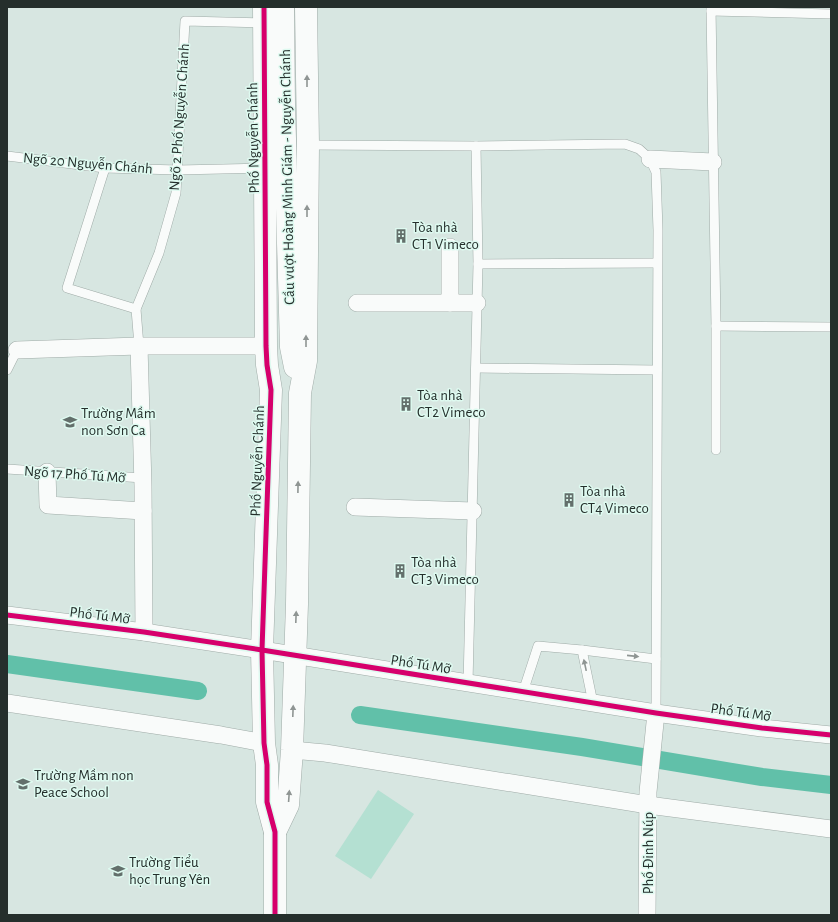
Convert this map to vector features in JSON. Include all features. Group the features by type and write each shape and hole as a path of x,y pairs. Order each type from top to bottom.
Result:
{"street":[{"name":"Cầu vượt Hoàng Minh Giám - Nguyễn Chánh","path":"283,7 284,104 291,347 300,393"},
{"name":"Phố Nguyễn Chánh","path":"275,832 288,805 292,750 297,604 300,393 306,361 308,146 306,7"},
{"name":"Phố Nguyễn Chánh","path":"264,15 266,346 271,390 262,650 267,802 275,832 275,915"},
{"path":"650,159 713,162"},
{"path":"450,247 450,303"},
{"path":"357,303 478,303"},
{"path":"17,350 139,346 266,346"},
{"path":"139,346 143,478 144,632"},
{"name":"Cầu vượt Hoàng Minh Giám - Nguyễn Chánh","path":"271,390 291,347"},
{"path":"48,472 48,505 143,511"},
{"path":"355,507 472,510"},
{"name":"Phố Tú Mỡ","path":"7,615 144,632 656,713 762,728 831,735"},
{"path":"7,703 214,734 264,743"},
{"name":"Phố Đinh Núp","path":"648,915 648,799 656,713"},
{"path":"292,750 325,753 648,799 831,829"}],"lane":[{"path":"716,450 716,326 711,9 831,14"},
{"name":"Ngõ 2 Phố Nguyễn Chánh","path":"136,309 159,253 176,193 185,21 264,15"},
{"path":"308,146 625,144 639,149 650,159 656,172 658,230 656,713"},
{"path":"468,684 478,303 476,146"},
{"name":"Ngõ 20 Nguyễn Chánh","path":"7,156 105,168 178,170 264,168"},
{"path":"105,168 67,288 136,309 139,346"},
{"path":"478,264 657,263"},
{"path":"716,326 831,327"},
{"path":"7,370 17,350"},
{"path":"476,368 657,370"},
{"name":"Ngõ 17 Phố Tú Mỡ","path":"7,469 143,478"},
{"path":"523,692 538,646 656,659"},
{"path":"582,650 593,703"}],"green space":[{"path":"378,790 414,814 371,879 335,856"}],"waterway":[{"path":"7,664 198,691"},
{"path":"360,715 582,747 762,777 831,785"}],"cycle path":[{"path":"264,7 266,346 271,390 262,650 264,743 267,765 267,802 275,832 275,915"},
{"path":"7,615 144,632 656,713 762,728 831,735"}],"place":[{"name":"Tòa nhà CT1 Vimeco","path":"401,236"},
{"name":"Tòa nhà CT2 Vimeco","path":"406,404"},
{"name":"Trường Mầm non Sơn Ca","path":"70,422"},
{"name":"Tòa nhà CT4 Vimeco","path":"569,500"},
{"name":"Tòa nhà CT3 Vimeco","path":"400,571"},
{"name":"Trường Mầm non Peace School","path":"23,784"},
{"name":"Trường Tiểu học Trung Yên","path":"118,871"}]}
